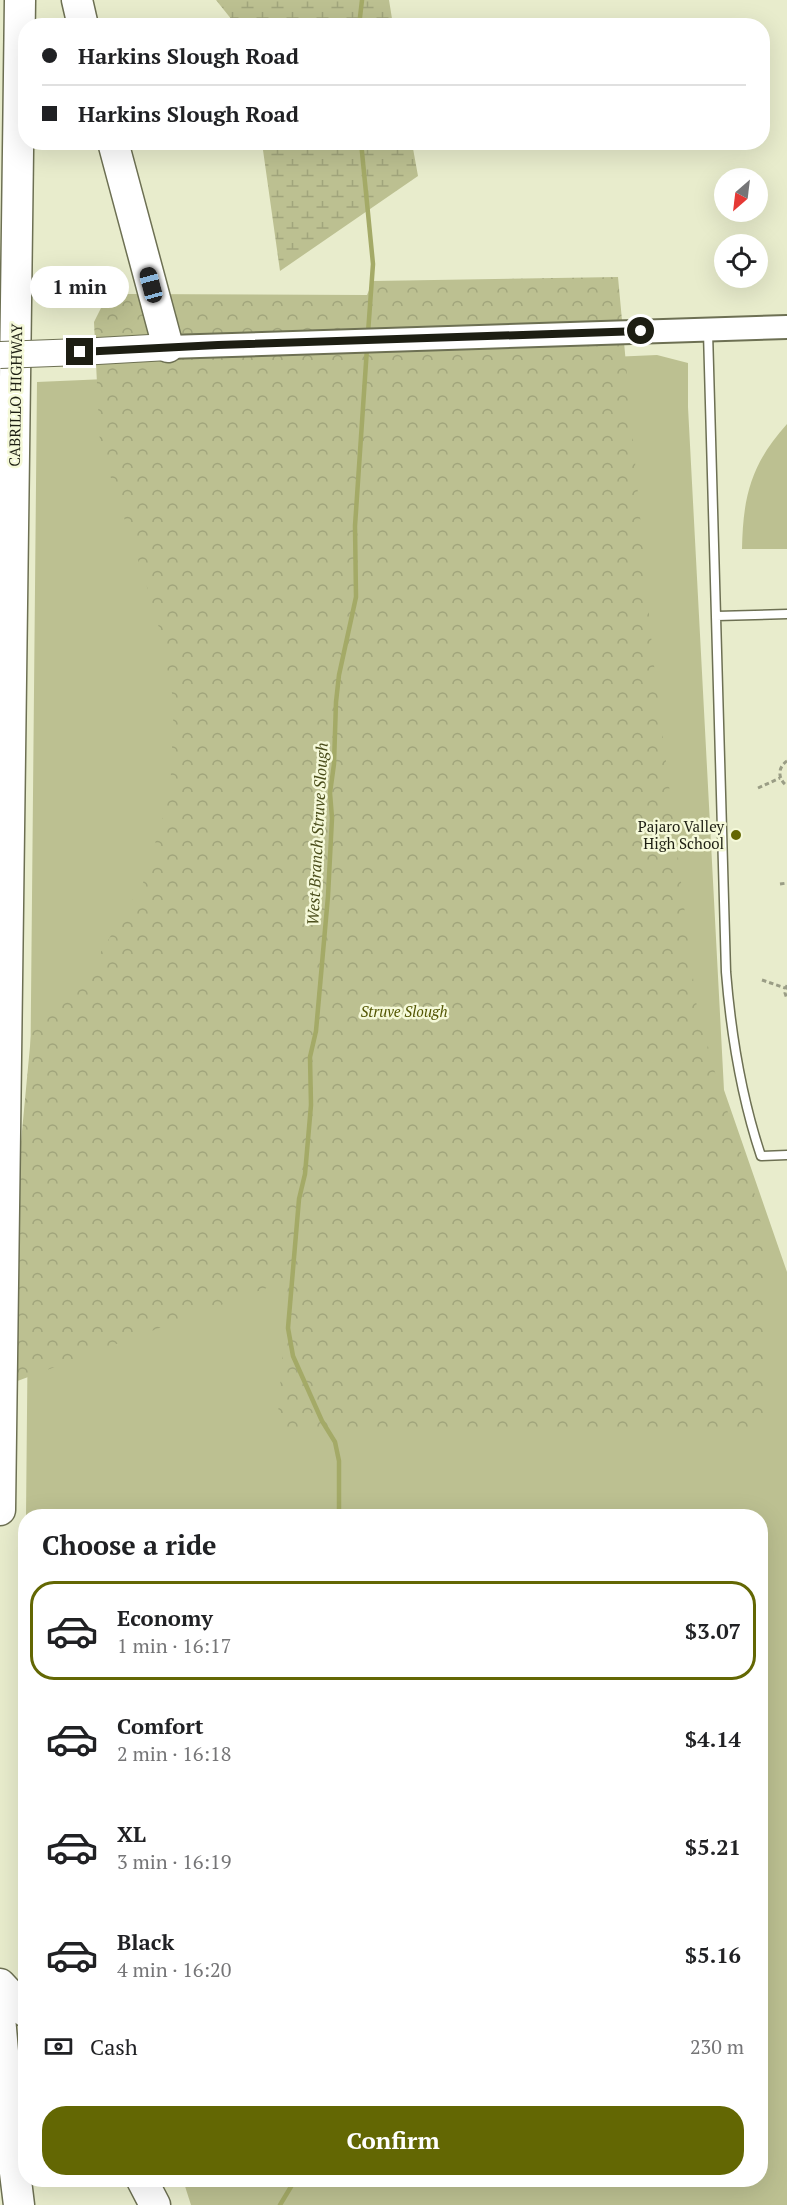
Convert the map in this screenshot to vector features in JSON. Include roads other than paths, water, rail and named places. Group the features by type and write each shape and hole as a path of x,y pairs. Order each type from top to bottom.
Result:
{"highway":[{"name":"CABRILLO HIGHWAY","path":"20,0 20,18"},
{"path":"77,0 81,18"},
{"name":"CABRILLO HIGHWAY","path":"0,1510 18,150"},
{"path":"115,150 168,347"},
{"path":"0,1984 18,2003"},
{"path":"0,2017 8,2120 19,2205"},
{"path":"146,2187 155,2205"}],"main road":[{"path":"0,355 168,347"}],"street":[{"path":"168,347 787,327"}],"lane":[{"path":"708,328 726,972 729,1011 742,1085 761,1156 787,1155"},
{"path":"717,616 787,614"}],"waterway":[{"name":"West Branch Struve Slough","path":"360,18 362,0"},
{"name":"West Branch Struve Slough","path":"362,150 373,264 368,333"},
{"name":"West Branch Struve Slough","path":"339,1509 339,1461 335,1442 322,1421 293,1356 288,1328 299,1199 305,1174 311,1105 310,1057 316,1031 328,896 332,818 330,793 334,764 336,702 339,675 356,597 355,526 367,348"},
{"name":"West Branch Struve Slough","path":"280,2205 291,2187"}],"place":[{"name":"Pajaro Valley High School","path":"736,835"}],"park label":[{"name":"Struve Slough","path":"404,1011"}]}
